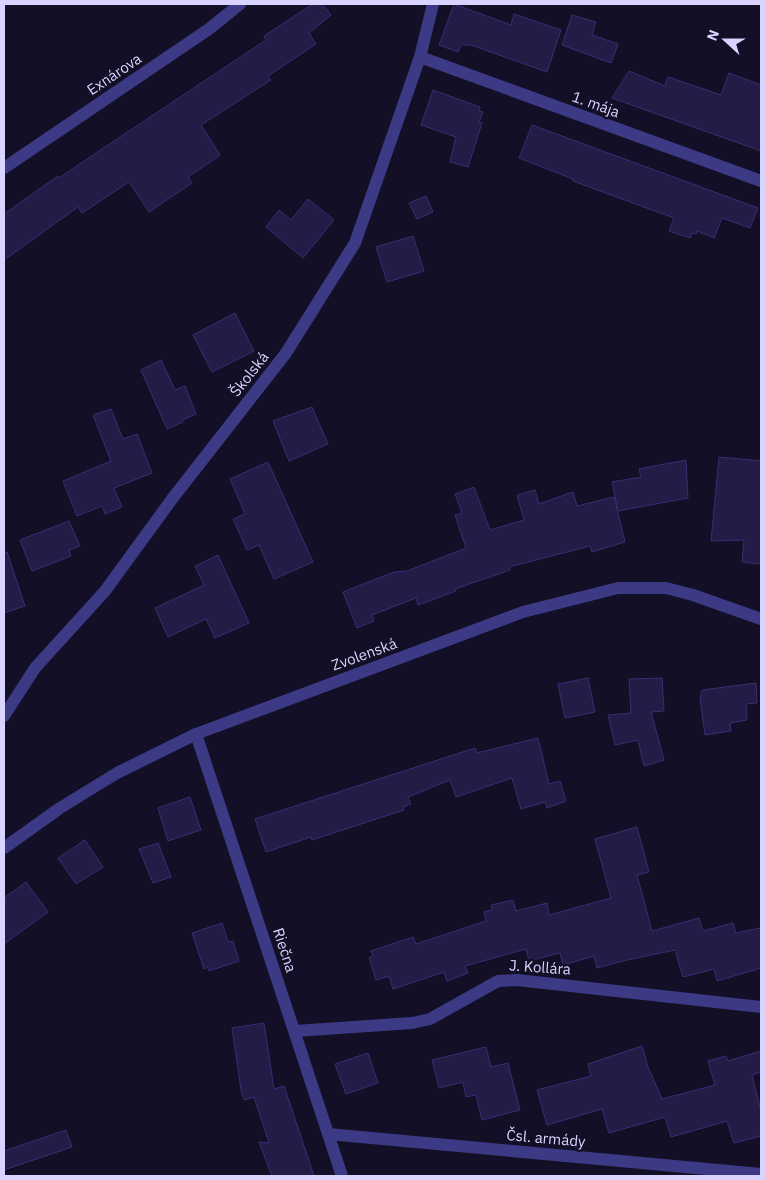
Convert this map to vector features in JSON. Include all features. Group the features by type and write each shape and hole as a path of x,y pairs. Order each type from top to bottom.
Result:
{"street":[{"name":"Exnárova","path":"4,168 209,30 240,4"},
{"name":"Školská","path":"4,716 35,668 105,591 172,499 286,353 345,260 355,243 420,57 433,4"},
{"name":"1. mája","path":"420,57 761,181"},
{"name":"Zvolenská","path":"4,848 60,808 117,773 196,734 523,612 618,588 666,588 693,594 761,619"},
{"name":"Riečna","path":"196,734 342,1176"},
{"name":"J. Kollára","path":"295,1031 412,1023 430,1019 498,981 518,980 761,1007"},
{"name":"Čsl. armády","path":"328,1134 761,1174"}],"building":[{"path":"313,4 322,4 331,15 309,33 316,44 268,76 271,80 201,125 220,155 188,177 192,183 149,212 129,182 82,213 78,207 4,260 4,214 58,176 59,178 266,40 264,36"},
{"path":"454,4 511,25 514,14 561,30 547,72 468,44 467,46 462,44 458,52 439,45"},
{"path":"572,15 596,22 592,35 618,44 611,63 562,45"},
{"path":"629,71 665,86 668,77 721,95 729,73 761,85 761,151 612,98"},
{"path":"433,90 480,107 479,111 483,112 479,122 482,123 468,167 450,162 456,137 421,125"},
{"path":"532,125 758,208 750,228 722,218 714,238 697,231 696,234 692,233 690,238 669,231 674,218 573,181 573,179 519,158"},
{"path":"426,196 433,212 417,219 409,203"},
{"path":"308,199 334,220 303,258 266,227 279,210 291,220"},
{"path":"413,236 424,271 387,282 376,247"},
{"path":"235,313 254,351 212,372 193,335"},
{"path":"161,360 175,390 185,386 196,414 167,429 141,370"},
{"path":"312,407 328,444 289,461 273,421"},
{"path":"111,409 123,439 137,434 152,473 114,488 122,507 105,514 102,506 77,516 63,481 111,461 93,415"},
{"path":"719,457 761,461 761,564 742,562 744,540 711,541"},
{"path":"686,460 688,498 618,511 612,482 641,477 639,469"},
{"path":"268,462 313,562 274,579 259,545 247,550 233,519 245,514 230,479"},
{"path":"474,487 490,530 524,520 517,495 535,490 539,504 573,492 577,506 614,497 625,542 592,552 590,546 509,567 510,570 455,589 456,591 418,605 416,598 372,615 374,621 357,628 343,592 394,572 407,571 466,548 455,515 462,513 455,494"},
{"path":"69,521 80,546 69,550 71,556 32,571 20,540"},
{"path":"7,552 25,606 4,613 4,553"},
{"path":"218,555 249,623 215,638 206,619 168,637 155,608 204,585 195,566"},
{"path":"588,678 595,712 565,718 558,684"},
{"path":"662,678 664,711 651,712 664,760 644,766 638,740 615,745 608,715 631,713 629,679"},
{"path":"756,683 757,703 746,704 747,720 730,723 731,731 705,735 700,698 702,690"},
{"path":"538,738 549,784 560,781 566,801 547,808 545,802 521,809 512,778 456,797 450,780 408,797 411,804 403,807 404,810 312,840 311,837 266,852 255,819 475,748 477,753"},
{"path":"190,797 201,830 168,841 158,808"},
{"path":"637,827 649,872 637,875 652,931 699,918 703,931 733,923 736,933 761,928 761,968 717,981 714,969 683,977 675,950 597,968 594,956 563,965 560,953 529,961 526,949 465,966 468,973 447,981 444,972 393,989 389,976 376,980 369,958 373,956 371,951 413,937 416,944 486,921 484,912 492,910 491,905 513,900 516,911 547,903 549,915 611,898 595,839"},
{"path":"85,840 103,867 76,884 58,858"},
{"path":"158,843 171,877 153,883 139,849"},
{"path":"26,882 48,912 4,944 4,898"},
{"path":"222,923 228,942 233,941 239,961 209,971 208,967 204,969 192,933"},
{"path":"264,1023 274,1089 284,1086 314,1176 272,1176 259,1142 269,1143 254,1097 244,1100 232,1028"},
{"path":"642,1046 648,1067 662,1099 715,1085 708,1061 726,1056 728,1061 761,1051 761,1072 752,1075 761,1111 761,1136 734,1143 727,1121 671,1137 665,1117 609,1133 602,1109 547,1125 537,1090 591,1076 588,1064"},
{"path":"486,1047 491,1067 508,1063 520,1110 482,1120 476,1095 466,1097 463,1082 439,1088 432,1060"},
{"path":"368,1053 378,1083 346,1094 335,1064"},
{"path":"66,1130 72,1147 4,1170 4,1151"}]}
